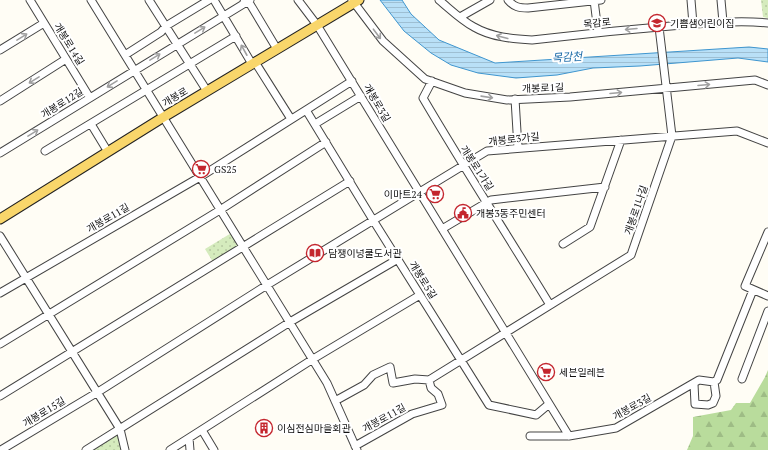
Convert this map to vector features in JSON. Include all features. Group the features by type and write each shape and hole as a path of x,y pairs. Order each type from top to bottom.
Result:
{"main road":[{"name":"개봉로","path":"0,219 162,118 355,1"}],"street":[{"name":"개봉로14길","path":"30,0 90,98"},
{"path":"91,0 162,118"},
{"path":"149,0 207,91"},
{"path":"124,55 161,32 166,26 208,0"},
{"path":"214,0 253,63 291,119"},
{"path":"298,0 317,25"},
{"name":"목감로","path":"439,0 475,28 512,39 532,40 598,32 659,30 694,24 723,22 749,21 768,23"},
{"path":"460,17 490,0"},
{"path":"508,0 512,5 528,8 596,0 598,32"},
{"path":"691,0 694,24"},
{"path":"721,0 723,22"},
{"path":"246,1 250,4 277,49"},
{"name":"개봉로12길","path":"0,153 246,1"},
{"name":"개봉로1길","path":"355,1 383,41 425,79 466,93 507,100 570,97 665,86 755,80 768,85"},
{"path":"0,50 44,23"},
{"name":"개봉로3길","path":"317,25 569,436"},
{"name":"개봉로1나길","path":"505,332 630,255 672,136 659,30"},
{"path":"46,151 236,36"},
{"path":"0,101 66,59"},
{"name":"개봉로11길","path":"26,277 200,177 352,81"},
{"name":"개봉로1가길","path":"432,81 423,98 463,166 487,202 550,305"},
{"path":"315,124 361,96"},
{"path":"515,99 518,148"},
{"name":"개봉로5길","path":"306,110 489,405 536,415 549,404"},
{"name":"개봉로11길","path":"162,118 327,382 356,448 412,414 442,405 438,394 430,388 429,380"},
{"path":"91,124 108,152"},
{"name":"개봉로3가길","path":"419,192 487,151 737,131 768,143"},
{"path":"563,244 590,228 621,140"},
{"path":"0,344 220,210 326,142"},
{"path":"0,396 350,181"},
{"path":"442,229 491,200 605,187"},
{"path":"98,392 267,285 419,192"},
{"path":"768,232 745,286 768,296"},
{"path":"0,236 73,351 120,429 125,450"},
{"path":"86,450 290,322 398,259"},
{"path":"0,293 26,277"},
{"path":"714,382 716,396 714,403 708,405 695,404 697,382 714,382 717,380 753,290"},
{"path":"170,450 313,359 420,295"},
{"path":"742,379 768,311"},
{"path":"335,401 364,385 373,375 390,367 393,383 415,379 429,380 505,332"},
{"name":"개봉로3길","path":"530,436 569,436 616,428 697,382"},
{"name":"개봉로15길","path":"1,450 98,392"},
{"path":"202,430 214,450"},
{"path":"189,438 190,450"}],"green space":[{"path":"761,0 768,0 768,18 763,17"},
{"path":"233,232 241,244 213,262 205,249"},
{"path":"768,370 768,450 687,450 693,436 693,417 731,410 736,403 750,403"},
{"path":"119,431 123,450 89,450"}],"water":[{"name":"목감천","path":"380,0 402,0 411,14 439,40 495,63 749,47 768,49 768,62 738,58 640,66 593,68 557,75 516,78 478,73 451,65 431,53 404,31"}],"place":[{"name":"기쁨샘어린이집","path":"657,23"},
{"name":"GS25","path":"201,169"},
{"name":"이마트24","path":"435,194"},
{"name":"개봉3동주민센터","path":"463,213"},
{"name":"담쟁이넝쿨도서관","path":"315,253"},
{"name":"세븐일레븐","path":"546,372"},
{"name":"이심전심마을회관","path":"264,428"}]}
